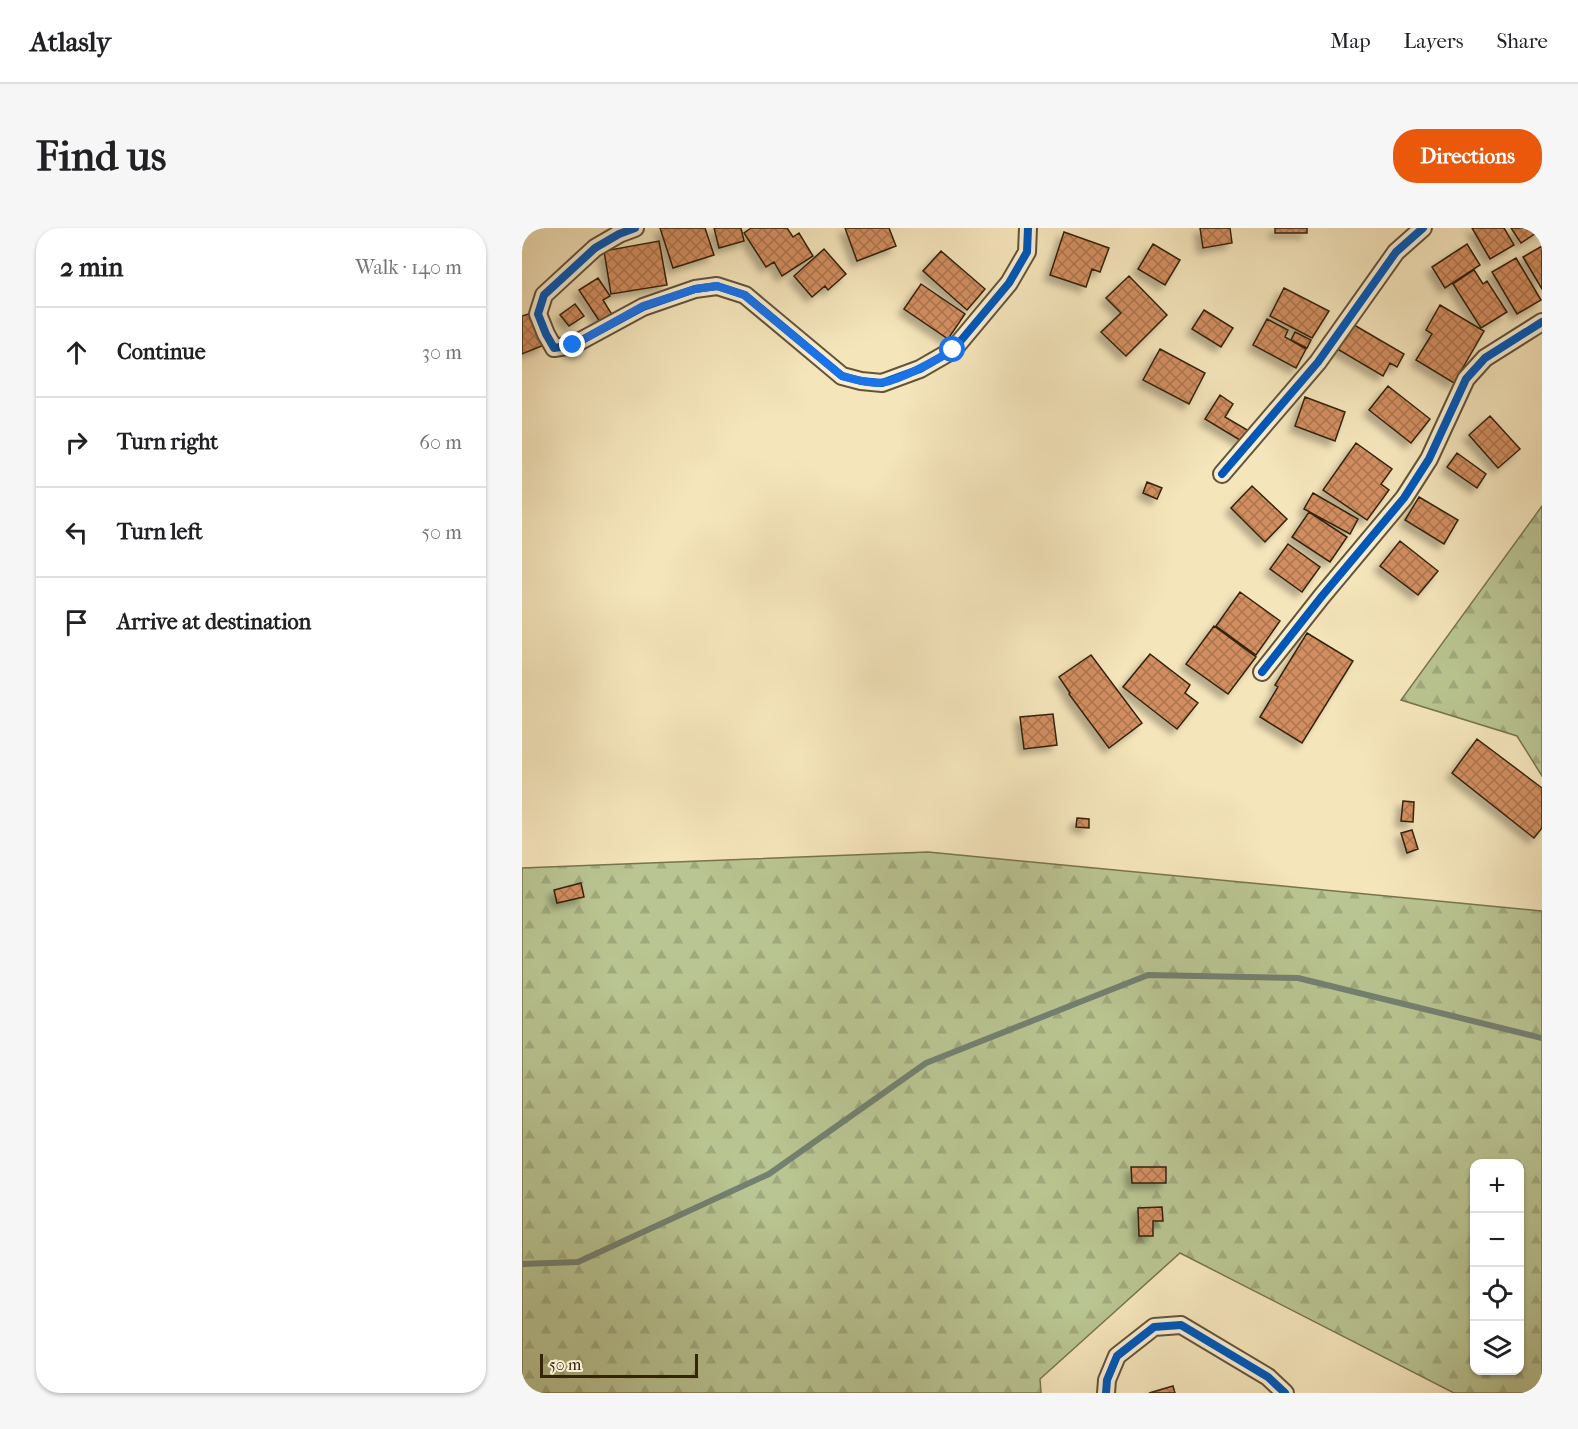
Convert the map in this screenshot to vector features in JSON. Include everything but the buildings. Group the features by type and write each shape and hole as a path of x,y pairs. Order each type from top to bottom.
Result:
{"street":[{"path":"635,228 619,234 595,249 544,295 538,314 554,348 573,345 643,306 695,289 717,286 744,295 842,376 882,383 920,369 953,350 1013,275 1027,252 1028,228"},
{"path":"1222,474 1318,362 1396,252 1423,228"},
{"path":"1262,672 1404,498 1430,459 1466,380 1485,358 1542,322"},
{"path":"1106,1393 1107,1380 1117,1356 1154,1327 1181,1325 1268,1377 1285,1393"}],"green space":[{"path":"1542,506 1542,776 1517,736 1401,700"},
{"path":"928,852 1542,911 1542,1393 1454,1393 1180,1253 1040,1379 1041,1393 522,1393 522,868"}],"waterway":[{"path":"522,1264 578,1262 769,1174 926,1063 1148,975 1298,978 1542,1038"}],"cycle path":[{"path":"635,228 595,248 544,295 538,314 554,348 573,345 643,307 695,289 717,286 745,295 842,376 882,383 920,369 953,350 1009,283 1027,252 1028,228"},
{"path":"1222,474 1318,362 1396,252 1423,228"},
{"path":"1262,672 1404,498 1429,459 1466,379 1485,358 1542,322"},
{"path":"1106,1393 1107,1380 1117,1356 1154,1327 1181,1325 1268,1377 1285,1393"}],"route":[{"path":"573,345 643,306 695,289 717,286 744,295 842,376 882,383 920,369 953,350"}]}
